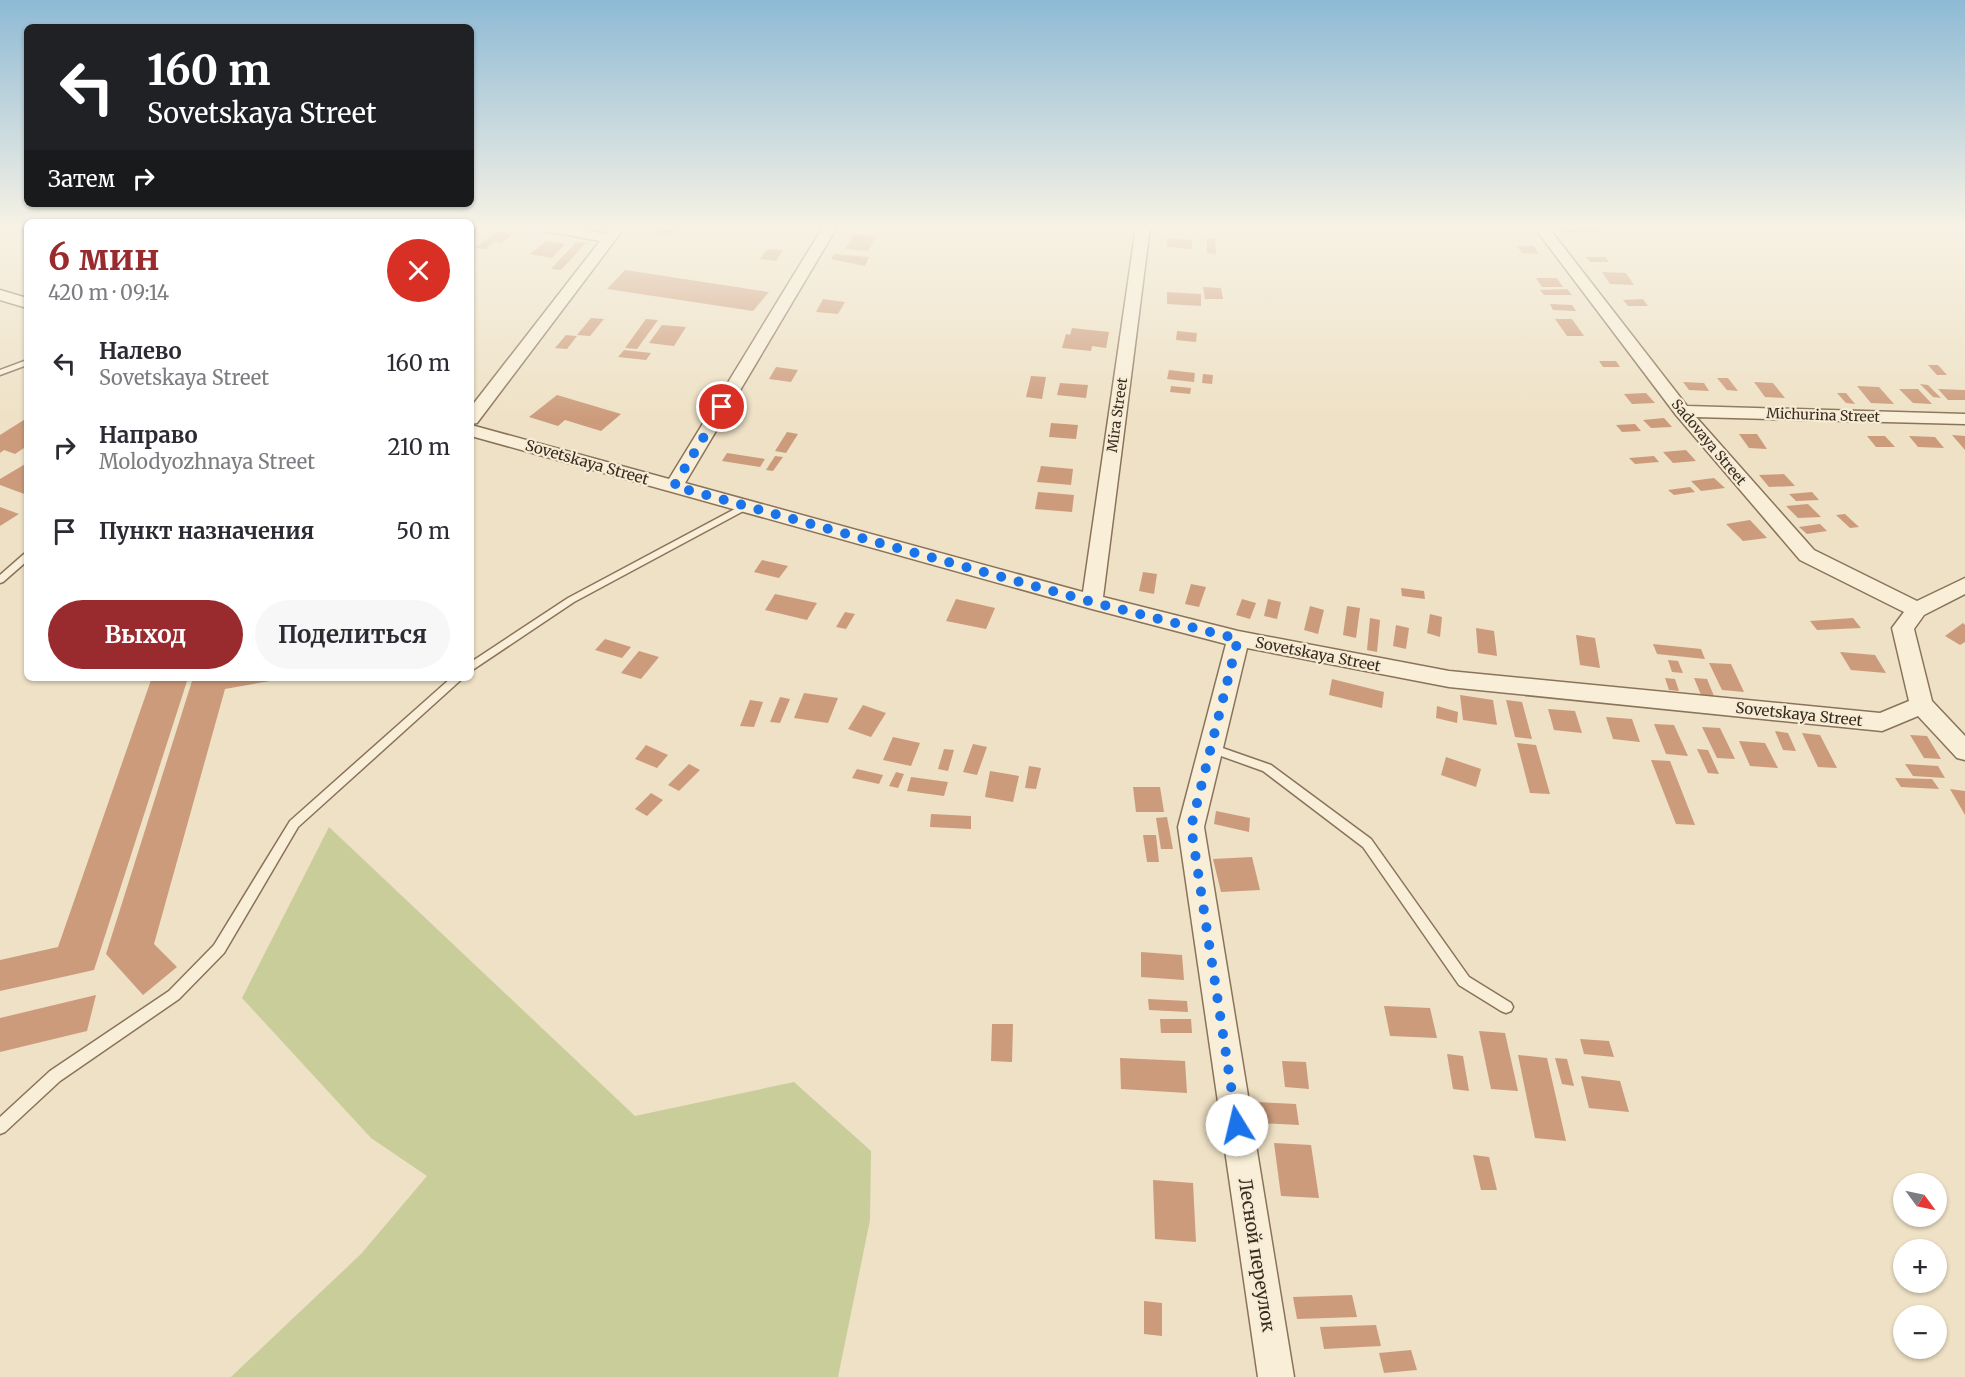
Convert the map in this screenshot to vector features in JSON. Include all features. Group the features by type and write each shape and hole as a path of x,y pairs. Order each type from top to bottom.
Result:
{"street":[{"path":"474,415 569,291"},
{"path":"674,486 791,291"},
{"name":"Mira Street","path":"1092,602 1134,291"},
{"name":"Sadovaya Street","path":"1591,291 1682,411 1807,555 1917,610"},
{"path":"0,295 24,302"},
{"name":"Michurina Street","path":"1682,411 1965,419"},
{"name":"Sovetskaya Street","path":"474,431 1092,602 1238,639 1449,679 1882,722 1921,705"},
{"path":"1965,585 1917,610 1903,628 1921,705 1965,751"},
{"name":"Лесной переулок","path":"1238,639 1191,827 1276,1377"}],"lane":[{"path":"0,373 24,363"},
{"path":"474,665 571,600 746,506"},
{"path":"0,580 24,559"},
{"path":"0,1127 55,1076 174,995 219,949 294,824 455,681"},
{"path":"1211,748 1267,768 1366,843 1464,981 1506,1007"}],"green space":[{"path":"329,827 635,1116 794,1082 871,1151 870,1220 838,1377 231,1377 361,1254 427,1176 371,1138 242,998"}],"building":[{"path":"622,291 769,292 753,311"},
{"path":"1204,291 1222,291 1223,299 1205,299"},
{"path":"1541,291 1569,291 1572,295 1544,295"},
{"path":"1167,292 1201,294 1201,306 1167,304"},
{"path":"823,299 845,302 838,314 816,312"},
{"path":"1643,299 1648,306 1628,306 1623,300"},
{"path":"1550,304 1572,305 1576,311 1553,310"},
{"path":"591,318 604,319 590,336 577,335"},
{"path":"646,319 658,320 637,349 625,348"},
{"path":"1555,319 1572,319 1584,336 1567,336"},
{"path":"662,325 686,327 674,346 649,343"},
{"path":"1072,328 1109,332 1106,348 1092,346 1091,351 1062,348 1066,334 1070,335"},
{"path":"1177,331 1197,333 1196,342 1176,340"},
{"path":"566,335 577,336 567,349 555,348"},
{"path":"624,350 651,353 646,360 618,357"},
{"path":"1599,361 1616,361 1620,367 1603,367"},
{"path":"1928,365 1938,365 1947,375 1937,375"},
{"path":"776,367 798,370 791,382 769,379"},
{"path":"1169,370 1195,373 1194,382 1167,379"},
{"path":"1203,374 1213,375 1212,384 1202,383"},
{"path":"1031,376 1046,377 1042,399 1026,397"},
{"path":"1717,378 1728,378 1738,391 1727,390"},
{"path":"1683,382 1704,383 1709,391 1689,390"},
{"path":"1754,382 1773,383 1785,398 1765,397"},
{"path":"1060,383 1088,385 1086,398 1057,395"},
{"path":"1920,384 1928,385 1941,398 1933,397"},
{"path":"1171,386 1191,388 1190,394 1170,392"},
{"path":"1857,386 1879,387 1894,404 1871,403"},
{"path":"1899,389 1918,389 1932,404 1913,403"},
{"path":"1938,389 1965,390 1965,400 1948,400"},
{"path":"1646,393 1655,403 1632,404 1624,394"},
{"path":"1837,393 1846,393 1855,404 1846,403"},
{"path":"557,395 621,414 601,431 565,420 558,426 529,417"},
{"path":"1664,418 1672,427 1651,428 1643,420"},
{"path":"24,420 24,448 15,454 4,450 0,453 0,435"},
{"path":"1051,423 1078,425 1076,439 1049,437"},
{"path":"1635,424 1641,431 1622,432 1616,425"},
{"path":"787,432 798,434 786,453 775,451"},
{"path":"1739,434 1757,434 1767,449 1749,448"},
{"path":"1952,435 1965,436 1965,450"},
{"path":"1867,436 1885,436 1895,447 1876,447"},
{"path":"1909,436 1935,437 1944,448 1918,447"},
{"path":"1686,450 1696,461 1673,463 1663,452"},
{"path":"727,453 765,459 760,467 722,461"},
{"path":"775,456 783,457 773,471 766,470"},
{"path":"1654,456 1659,462 1635,464 1629,458"},
{"path":"24,465 24,494 0,485 0,479"},
{"path":"1041,466 1073,469 1071,485 1037,482"},
{"path":"1784,474 1795,486 1769,487 1759,475"},
{"path":"1714,478 1725,488 1701,491 1691,481"},
{"path":"1690,487 1695,492 1674,495 1668,490"},
{"path":"1038,492 1074,495 1072,512 1035,509"},
{"path":"1812,492 1819,500 1796,501 1789,494"},
{"path":"1808,504 1821,517 1798,518 1786,506"},
{"path":"0,507 19,514 0,526"},
{"path":"1845,514 1859,527 1850,528 1836,515"},
{"path":"1750,520 1767,538 1743,541 1726,524"},
{"path":"1820,524 1827,531 1807,534 1799,527"},
{"path":"762,560 788,566 779,578 754,572"},
{"path":"1143,572 1157,574 1154,594 1139,591"},
{"path":"1191,584 1206,587 1199,607 1185,604"},
{"path":"1401,588 1424,591 1425,599 1402,596"},
{"path":"775,594 817,603 807,620 765,610"},
{"path":"956,599 995,608 986,629 946,621"},
{"path":"1242,599 1256,603 1250,619 1236,615"},
{"path":"1268,599 1281,602 1277,619 1264,616"},
{"path":"1310,606 1324,610 1318,634 1304,630"},
{"path":"1347,606 1360,608 1356,638 1343,635"},
{"path":"845,612 855,614 846,629 836,627"},
{"path":"1430,614 1442,617 1440,637 1427,633"},
{"path":"1370,618 1380,620 1377,652 1367,650"},
{"path":"1853,618 1861,628 1817,630 1810,621"},
{"path":"1963,623 1965,642 1960,645 1945,636"},
{"path":"1396,625 1409,628 1406,649 1393,646"},
{"path":"1476,628 1494,631 1497,656 1478,653"},
{"path":"1576,635 1595,638 1600,668 1580,665"},
{"path":"605,639 631,647 622,658 595,650"},
{"path":"1653,644 1701,649 1705,659 1657,654"},
{"path":"639,651 659,657 641,679 621,673"},
{"path":"1840,652 1875,655 1886,673 1851,670"},
{"path":"1668,660 1678,661 1683,673 1672,672"},
{"path":"1709,663 1731,664 1744,692 1722,690"},
{"path":"1665,678 1675,679 1679,691 1669,690"},
{"path":"1694,678 1707,679 1714,696 1701,695"},
{"path":"1332,679 1384,692 1382,708 1329,695"},
{"path":"151,681 187,681 94,970 0,991 0,960 58,947"},
{"path":"192,681 270,681 225,689 154,944 177,967 143,995 106,954"},
{"path":"804,693 838,698 828,723 794,718"},
{"path":"1460,695 1493,700 1497,725 1463,720"},
{"path":"780,697 790,699 780,723 770,722"},
{"path":"750,700 763,702 754,727 740,726"},
{"path":"1506,700 1522,702 1532,739 1515,737"},
{"path":"863,705 886,713 871,737 848,729"},
{"path":"1437,706 1458,712 1457,723 1436,718"},
{"path":"1548,709 1575,711 1582,733 1554,730"},
{"path":"1606,717 1632,719 1640,742 1613,739"},
{"path":"1654,724 1674,725 1688,756 1666,754"},
{"path":"1702,727 1720,728 1735,759 1717,758"},
{"path":"1775,731 1788,733 1796,751 1783,750"},
{"path":"1802,733 1820,735 1837,768 1818,767"},
{"path":"1910,735 1927,736 1941,759 1924,758"},
{"path":"893,737 920,743 911,766 883,760"},
{"path":"1739,741 1765,743 1778,768 1750,766"},
{"path":"1517,743 1536,745 1550,794 1530,793"},
{"path":"973,744 987,747 977,775 963,772"},
{"path":"646,745 668,755 657,768 635,759"},
{"path":"944,749 954,750 948,771 938,769"},
{"path":"1697,749 1708,750 1719,774 1708,773"},
{"path":"1446,757 1481,769 1476,787 1441,775"},
{"path":"1651,760 1670,761 1695,825 1676,824"},
{"path":"689,764 700,770 679,791 668,785"},
{"path":"1905,764 1938,766 1945,778 1913,776"},
{"path":"1029,766 1041,768 1036,789 1025,788"},
{"path":"857,769 883,775 879,784 852,778"},
{"path":"990,771 1019,776 1013,802 985,797"},
{"path":"896,772 904,774 898,788 889,786"},
{"path":"911,777 948,782 944,796 907,791"},
{"path":"1895,778 1932,779 1939,789 1901,787"},
{"path":"1133,787 1160,787 1164,812 1136,812"},
{"path":"1950,789 1965,791 1965,815"},
{"path":"651,793 663,800 647,816 635,809"},
{"path":"1216,811 1250,818 1249,832 1214,824"},
{"path":"931,814 971,816 971,829 930,827"},
{"path":"1167,817 1173,849 1161,849 1156,818"},
{"path":"1143,835 1156,835 1159,862 1147,862"},
{"path":"1252,857 1260,890 1221,892 1213,859"},
{"path":"1141,952 1182,955 1184,980 1141,977"},
{"path":"96,995 87,1031 0,1052 0,1018"},
{"path":"1148,999 1187,1001 1188,1012 1149,1010"},
{"path":"1384,1006 1430,1008 1437,1038 1390,1036"},
{"path":"1160,1019 1191,1019 1192,1033 1161,1033"},
{"path":"992,1024 1013,1024 1012,1062 991,1061"},
{"path":"1479,1031 1505,1033 1518,1091 1491,1089"},
{"path":"1580,1039 1609,1041 1614,1057 1584,1054"},
{"path":"1447,1054 1463,1056 1469,1091 1453,1089"},
{"path":"1518,1055 1547,1058 1566,1141 1535,1138"},
{"path":"1120,1058 1185,1061 1187,1093 1121,1089"},
{"path":"1555,1058 1567,1059 1574,1086 1562,1084"},
{"path":"1282,1061 1306,1062 1309,1089 1285,1087"},
{"path":"1581,1076 1620,1081 1629,1112 1589,1108"},
{"path":"1256,1102 1296,1104 1299,1125 1258,1123"},
{"path":"1274,1143 1311,1145 1319,1198 1281,1196"},
{"path":"1473,1155 1489,1157 1497,1190 1481,1190"},
{"path":"1153,1180 1193,1183 1196,1242 1155,1239"},
{"path":"1352,1295 1357,1317 1297,1319 1293,1297"},
{"path":"1144,1301 1162,1303 1162,1336 1144,1334"},
{"path":"1376,1325 1381,1346 1324,1349 1320,1327"},
{"path":"1411,1350 1417,1370 1384,1373 1379,1353"}],"route":[{"path":"722,407 674,486 1092,602 1238,639 1191,827 1237,1125"}]}
